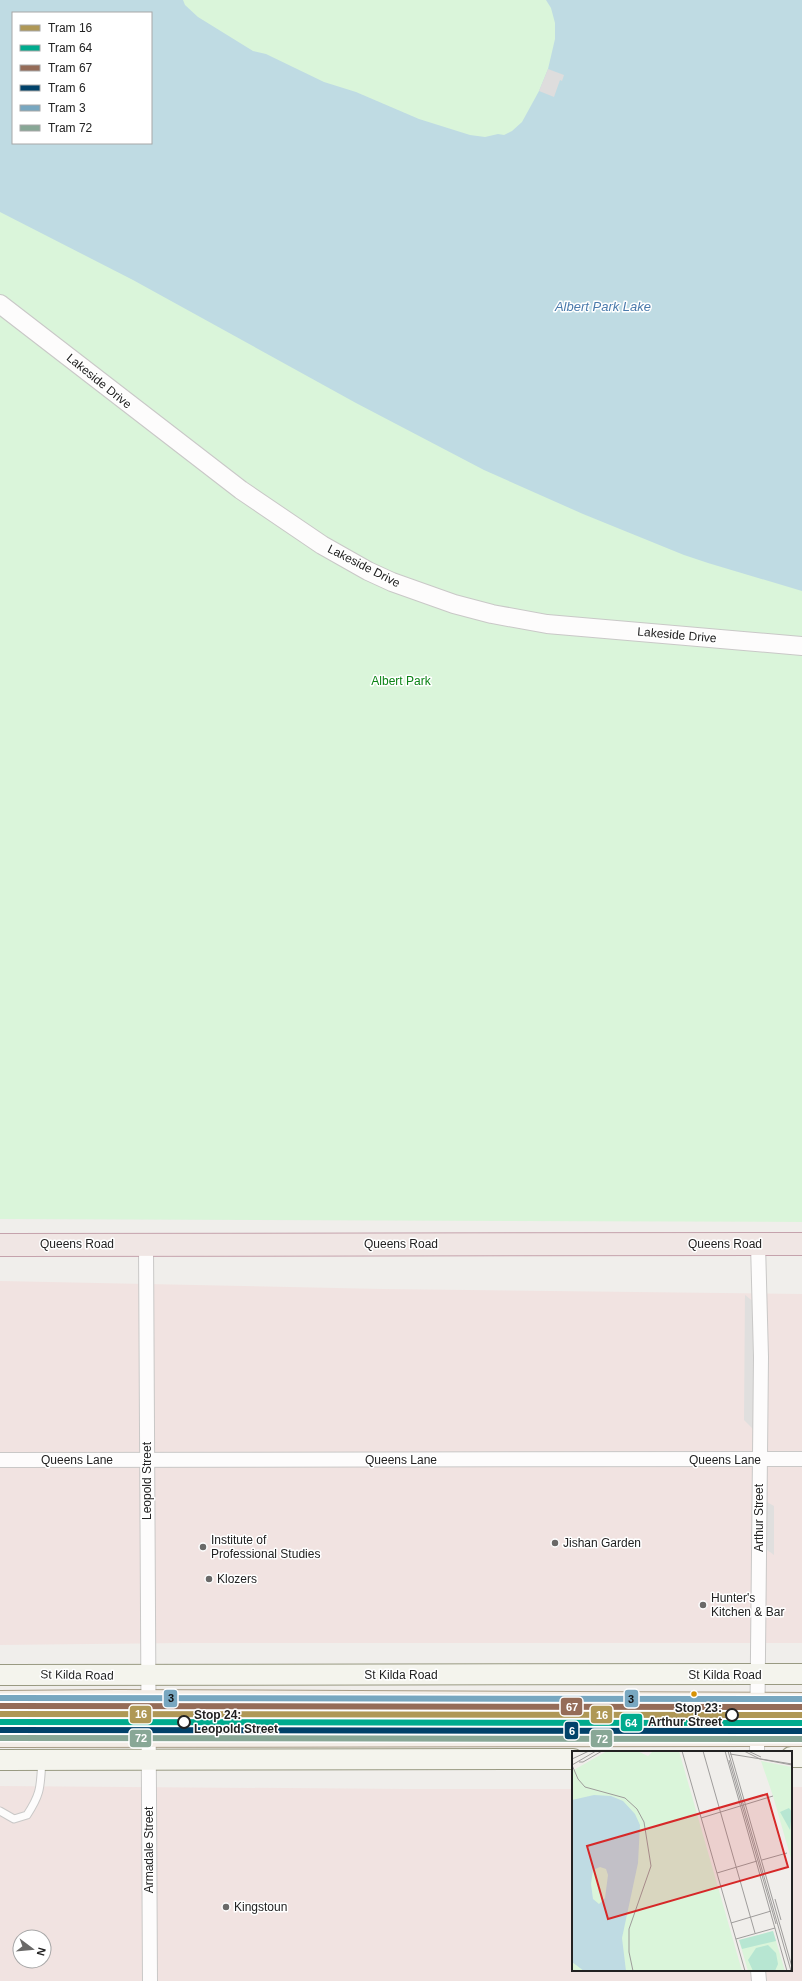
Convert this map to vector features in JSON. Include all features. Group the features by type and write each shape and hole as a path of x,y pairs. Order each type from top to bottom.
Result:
{"highway":[{"name":"Queens Road","path":"0,1244 802,1244"}],"main road":[{"name":"St Kilda Road","path":"0,1675 802,1674"},
{"path":"0,1702 148,1718 320,1747 572,1759"},
{"path":"0,1760 149,1761 320,1747 757,1728 802,1704"},
{"path":"0,1736 148,1718 757,1728 802,1734"}],"street":[{"name":"Lakeside Drive","path":"0,304 241,490 322,545 368,571 392,582 454,604 492,614 547,624 802,646"},
{"name":"Leopold Street","path":"146,1244 148,1718"},
{"name":"Arthur Street","path":"757,1728 761,1357 758,1244"},
{"name":"Queens Lane","path":"0,1460 802,1460"},
{"name":"Armadale Street","path":"148,1718 150,1981"},
{"path":"758,1971 759,1981"}],"lane":[{"path":"0,1718 148,1718"},
{"path":"757,1728 802,1719"},
{"path":"0,1811 14,1819 27,1815 37,1799 41,1785 42,1760"}],"shaded area":[{"path":"0,1281 383,1289 802,1294 802,1643 184,1643 0,1645"},
{"path":"745,1295 755,1303 755,1431 744,1420"},
{"path":"765,1501 774,1506 774,1555 762,1546"},
{"path":"0,1786 572,1789 572,1971 792,1971 792,1787 802,1787 802,1981 0,1981"}],"green space":[{"name":"Albert Park","path":"0,0 802,0 802,1222 0,1219"}],"water":[{"name":"Albert Park Lake","path":"0,0 183,0 185,5 198,17 253,51 266,54 324,82 356,92 419,119 470,135 485,137 498,134 504,135 512,131 522,122 539,91 548,69 555,39 555,23 551,8 546,0 802,0 802,591 684,555 583,514 484,470 356,403 133,280 0,212"}],"pier":[{"path":"548,69 564,75 562,81 560,80 554,97 539,91"}],"tram line":[{"name":"3","path":"0,1698 802,1699"},
{"name":"67","path":"0,1706 802,1707"},
{"name":"16","path":"0,1714 802,1715"},
{"name":"64","path":"0,1722 802,1723"},
{"name":"6","path":"0,1730 802,1731"},
{"name":"72","path":"0,1738 802,1739"}],"place":[{"name":"Jishan Garden","path":"555,1543"},
{"name":"Institute of Professional Studies","path":"203,1547"},
{"name":"Klozers","path":"209,1579"},
{"name":"Hunter's Kitchen & Bar","path":"703,1605"},
{"name":"Stop 23: Arthur Street","path":"732,1715"},
{"name":"Stop 24: Leopold Street","path":"184,1722"},
{"name":"Kingstoun","path":"226,1907"}]}
